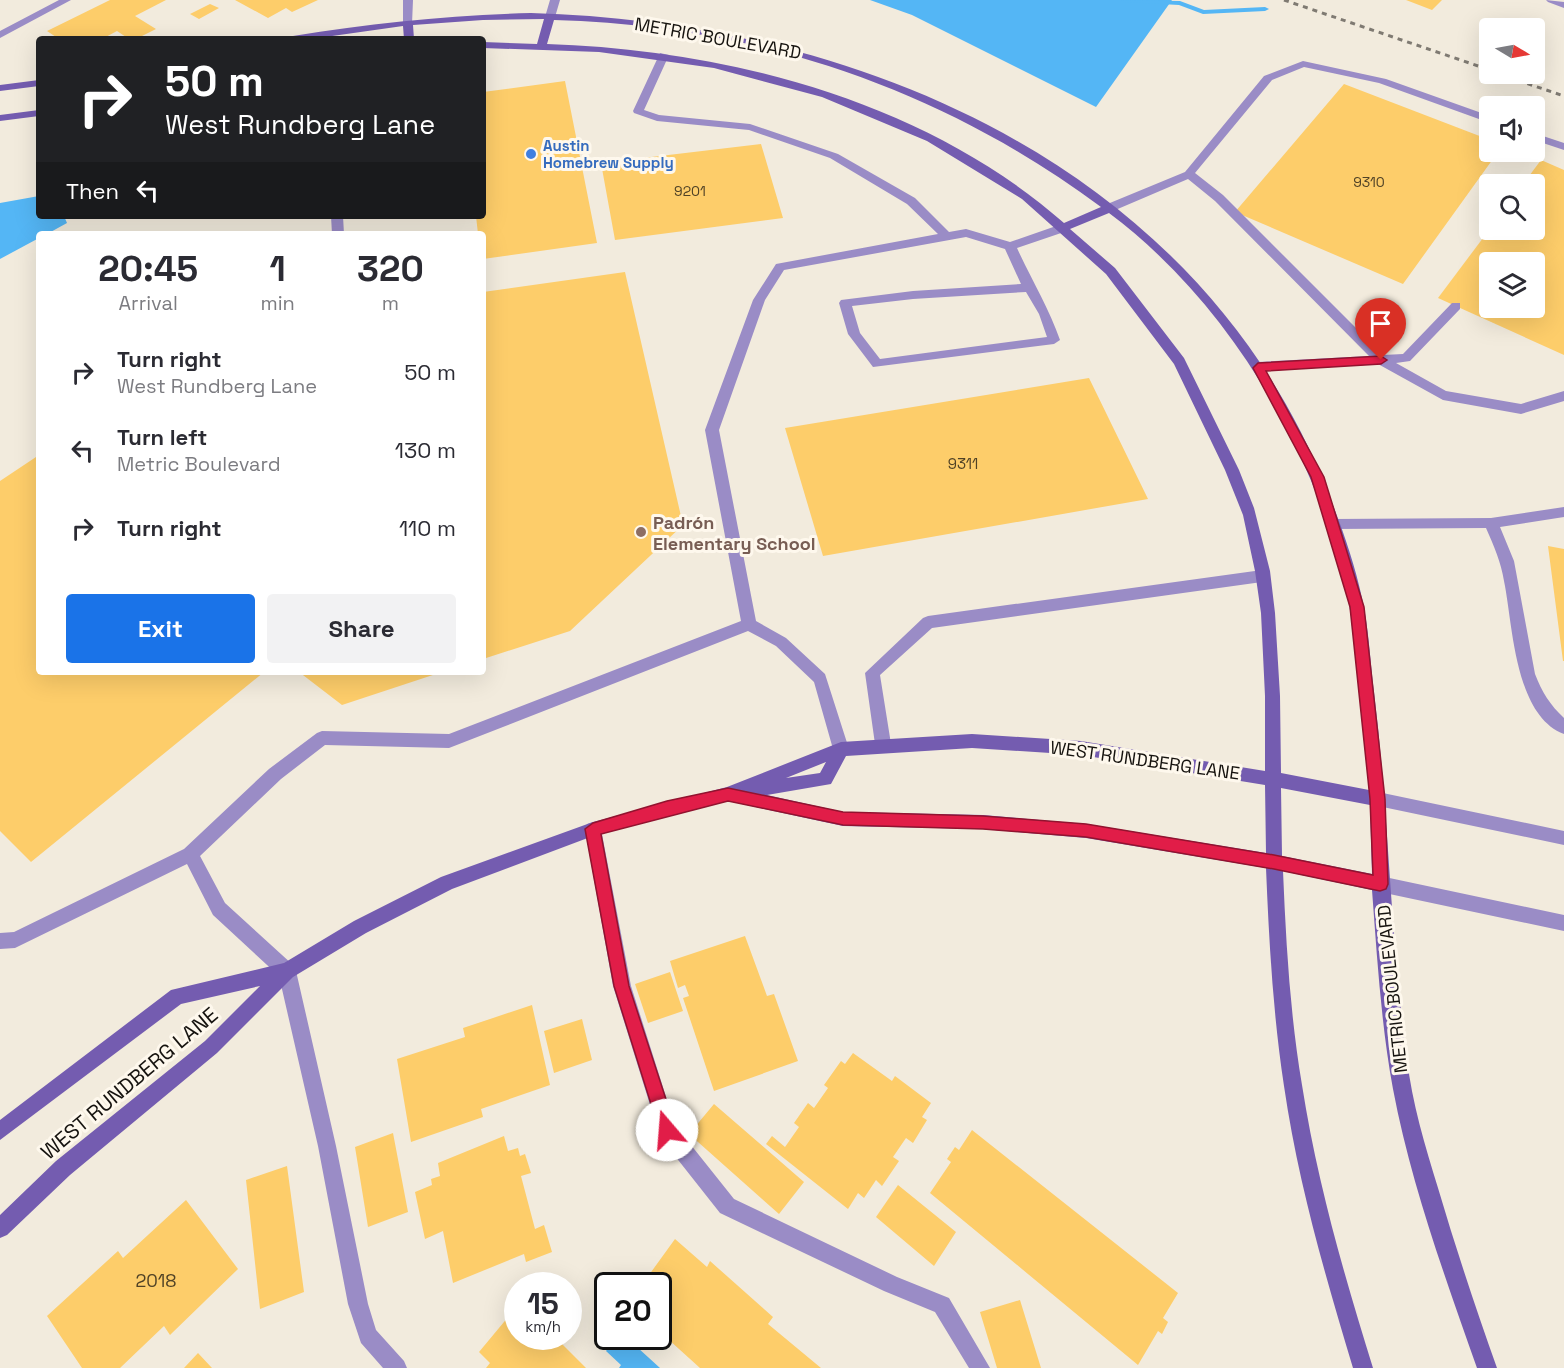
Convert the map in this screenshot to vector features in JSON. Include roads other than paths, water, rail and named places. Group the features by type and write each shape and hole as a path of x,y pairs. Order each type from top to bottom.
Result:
{"main road":[{"name":"METRIC BOULEVARD","path":"313,36 408,22 550,17 613,20 684,28 813,56 868,74 973,119 1028,151 1109,208 1161,252 1199,290 1236,334 1258,368 1317,477 1357,607 1378,799 1380,884 1399,1067 1414,1137 1450,1263 1487,1368"},
{"path":"542,45 550,17"},
{"path":"408,22 409,36"},
{"name":"METRIC BOULEVARD","path":"486,45 591,47 664,55 724,65 790,82 889,118 988,171 1063,228 1110,271 1142,307 1173,349 1202,396 1254,530 1262,576 1271,665 1274,862 1286,1041 1297,1114 1334,1276 1363,1368"},
{"path":"0,88 36,83"},
{"path":"0,118 36,113"},
{"path":"1063,228 1109,208"},
{"name":"WEST RUNDBERG LANE","path":"0,1228 63,1168 211,1047 286,971 360,927 447,883 593,829 728,794 841,749 883,744 972,741 1081,748 1273,779 1378,799"},
{"path":"728,794 825,779 841,749"},
{"name":"WEST RUNDBERG LANE","path":"728,794 843,819 983,822 1086,831 1274,862 1380,884"},
{"name":"WEST RUNDBERG LANE","path":"0,1131 177,996 286,971"}],"street":[{"path":"0,35 66,0"},
{"path":"408,0 408,22"},
{"path":"550,17 555,0"},
{"path":"1551,0 1564,5"},
{"path":"664,55 638,111 657,118 750,127 834,156 911,201 947,237"},
{"path":"1109,208 1189,174 1268,78 1303,64 1382,81 1479,116"},
{"path":"1545,140 1564,147"},
{"path":"1189,174 1219,198 1381,360 1443,395 1521,409 1564,396"},
{"path":"841,749 820,679 781,642 749,624 712,430 759,300 780,267 966,233 1010,246 1063,228"},
{"path":"1010,246 1029,288 1045,314 1054,340 877,363 854,334 845,303 913,295 1029,288"},
{"path":"1258,368 1406,358 1456,306"},
{"path":"1333,524 1491,523 1564,513"},
{"path":"1491,523 1507,561 1531,684 1541,705 1553,720 1564,727"},
{"path":"883,744 872,673 928,622 1262,576"},
{"path":"0,941 15,940 190,854 275,774 322,738 448,741 749,624"},
{"name":"WEST RUNDBERG LANE","path":"1378,799 1564,838"},
{"path":"593,829 622,986 667,1130 728,1206 891,1284 942,1305 980,1368"},
{"path":"190,854 219,909 286,971 327,1146 358,1304 368,1336 397,1368"},
{"name":"WEST RUNDBERG LANE","path":"1380,884 1564,923"}],"water":[{"path":"870,0 1172,0 1096,107 912,15"},
{"path":"36,197 36,219 65,219 67,223 52,231 36,231 36,240 0,259 0,203"},
{"path":"640,1350 660,1368 619,1368 621,1365 606,1351"}],"waterway":[{"path":"1125,0 1180,3 1203,12 1265,9"}],"railway":[{"path":"1284,0 1479,66"},
{"path":"1529,84 1564,96"}],"place":[{"name":"Austin Homebrew Supply","path":"531,154"},
{"name":"Padrón Elementary School","path":"641,532"}]}
